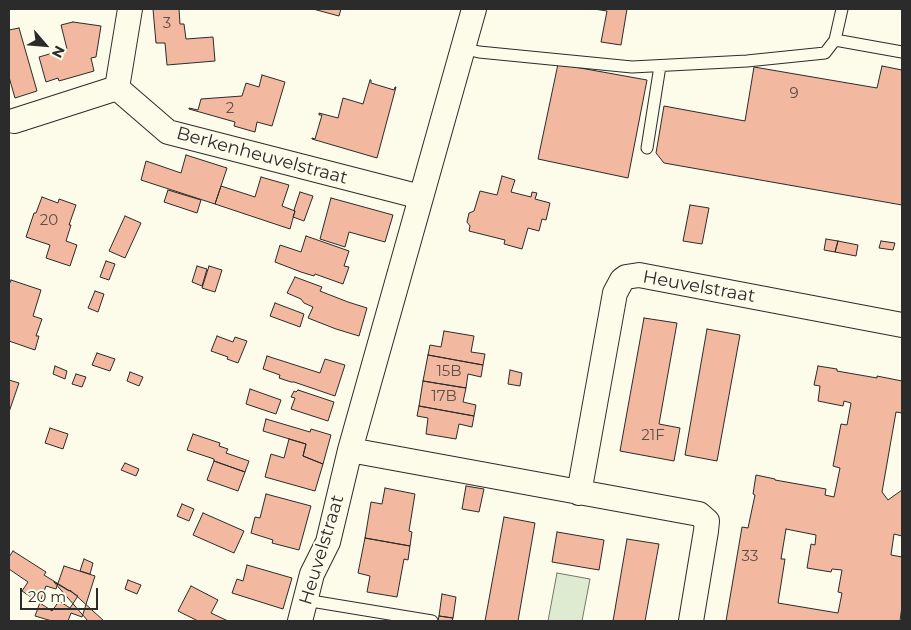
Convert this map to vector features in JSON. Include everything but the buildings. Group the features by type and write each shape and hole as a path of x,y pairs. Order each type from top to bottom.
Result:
{"street":[{"path":"14,121 117,88 130,9"},
{"name":"Heuvelstraat","path":"303,610 312,574 328,542 350,450 474,9"},
{"name":"Berkenheuvelstraat","path":"117,88 168,132 421,198"},
{"name":"Heuvelstraat","path":"579,493 615,293 626,276 639,275 902,325"},
{"path":"350,450 699,514 706,521 706,531 691,621"}],"lane":[{"path":"462,48 479,52 632,67 747,61 825,53 835,40 842,9"},
{"path":"835,40 902,52"},
{"path":"647,148 660,66"},
{"path":"303,610 432,621"}],"green space":[{"path":"557,573 590,579 582,621 548,621"}]}
